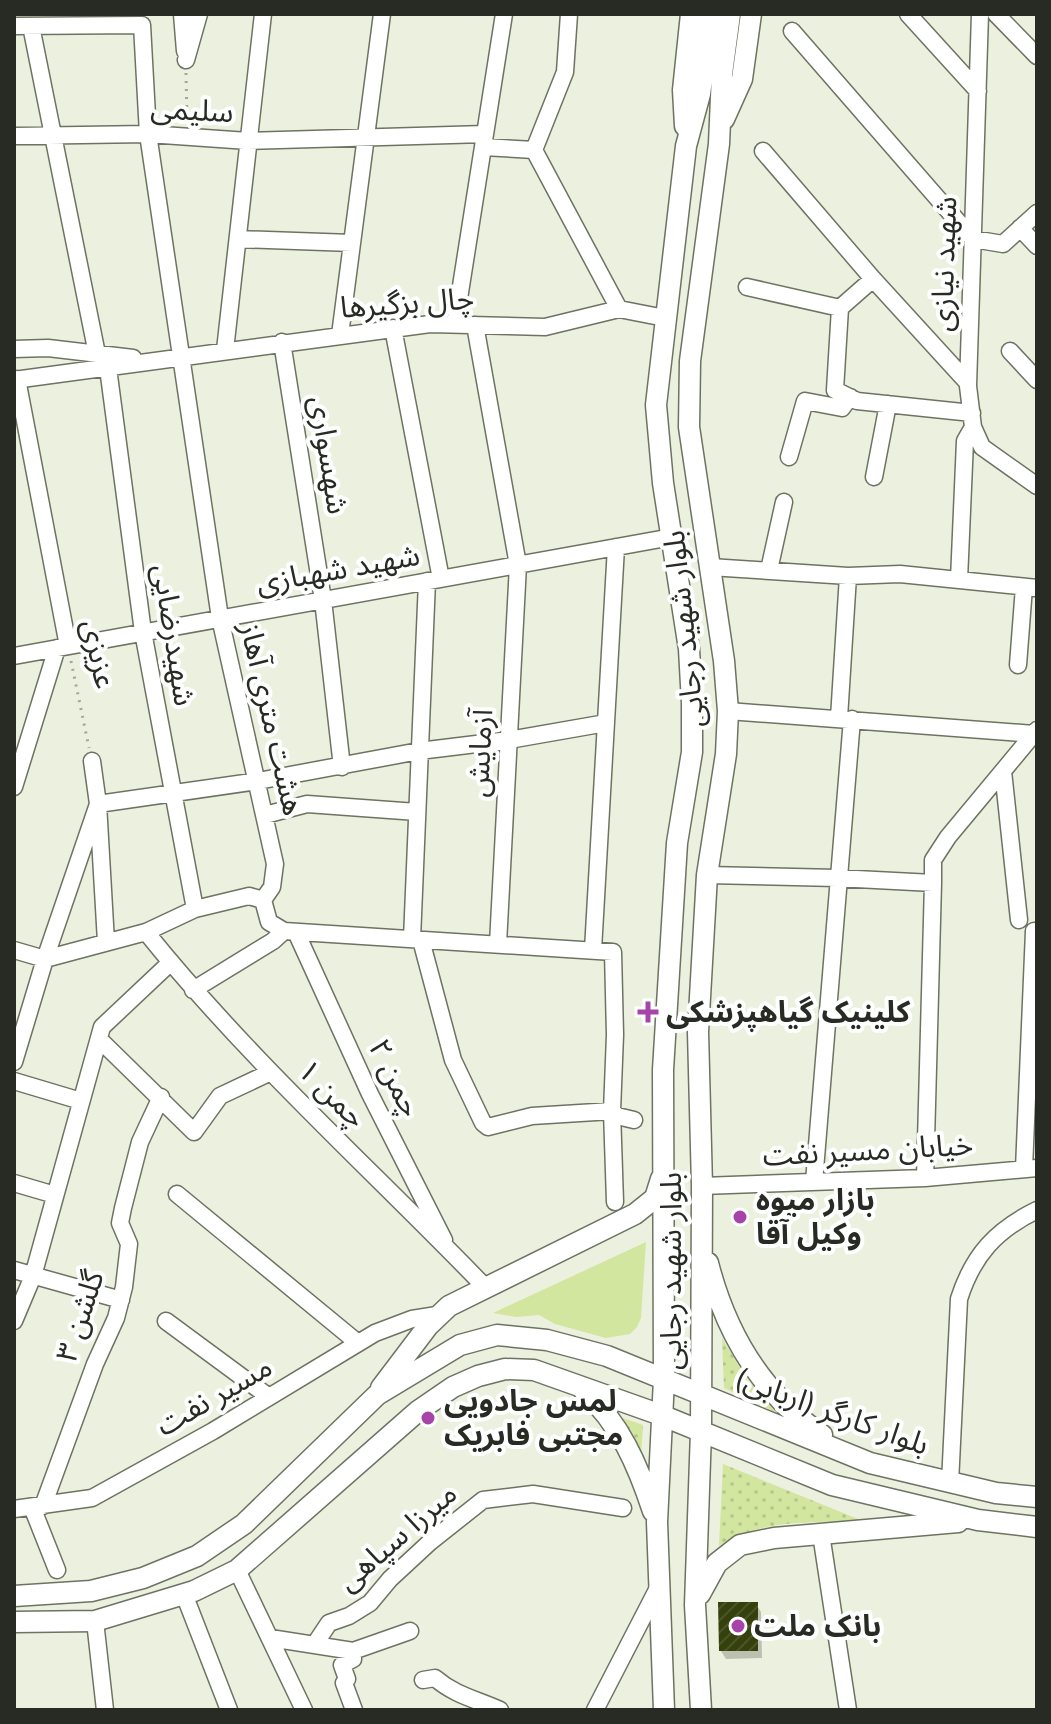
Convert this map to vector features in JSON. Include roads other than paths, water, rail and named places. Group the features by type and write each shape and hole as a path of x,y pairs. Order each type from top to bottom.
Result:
{"main road":[{"path":"686,146 683,90 691,14"},
{"name":"بلوار شهید رجایی","path":"657,1522 664,1379 663,1070 677,843 691,762 689,649 663,483 656,405 686,146 700,94 711,14"},
{"name":"بلوار شهید رجایی","path":"701,1710 695,1605 701,1431 702,1186 698,1032 707,875 726,754 728,711 724,661 689,427 688,393 720,130 722,74 730,14"},
{"path":"720,130 742,79 751,14"},
{"path":"691,762 726,754"},
{"path":"691,762 723,777"},
{"path":"14,1596 91,1591 178,1566 215,1545 270,1500 377,1395 437,1315 459,1300 602,1233 646,1207 660,1187 665,1156"},
{"path":"702,1235 714,1285 729,1325 756,1373 776,1398 797,1417 832,1442 870,1463"},
{"name":"بلوار کارگر (اربابی)","path":"377,1395 460,1345 497,1335 524,1336 564,1343 607,1356 870,1463 950,1483 1037,1497"},
{"path":"14,1622 95,1621 184,1594 237,1570 418,1411 453,1387 505,1369 534,1370 661,1415 832,1485 978,1520 1037,1527"},
{"path":"578,1386 616,1427 639,1473 657,1522 664,1710"},
{"path":"832,1485 822,1473 823,1462 830,1455 841,1452"},
{"path":"695,1605 706,1578 717,1563 740,1545 774,1538 978,1520"},
{"path":"91,1591 95,1621"}],"street":[{"path":"182,14 186,60 199,14"},
{"path":"225,350 263,14"},
{"path":"340,335 382,14"},
{"path":"455,324 504,14"},
{"path":"569,14 565,72 534,150 619,309"},
{"path":"908,14 978,91"},
{"name":"شهید نیازی","path":"972,420 968,383 980,14"},
{"path":"996,14 1037,56"},
{"name":"هشت متری آهاز","path":"31,26 142,25 148,134 220,618 275,864 272,887 263,900"},
{"path":"14,26 31,26"},
{"name":"شهیدرضایی","path":"31,26 102,361 143,632 195,909"},
{"path":"792,31 973,239 1003,244 1037,213"},
{"name":"سلیمی","path":"14,136 148,134 248,141 366,137 484,141 534,150"},
{"path":"763,151 968,383"},
{"path":"1020,228 1037,246"},
{"path":"238,239 352,243"},
{"path":"873,279 840,308 835,390 857,401 972,420"},
{"path":"747,287 840,308"},
{"name":"چال بزگیرها","path":"15,379 102,361 151,361 430,324 545,327 619,309 665,318"},
{"name":"آزمایش","path":"475,325 518,565 498,944"},
{"path":"393,328 434,580 419,751 416,939 453,1060 483,1123 488,1127 532,1116 612,1111 617,1116 634,1120"},
{"name":"شهسواری","path":"282,342 323,600 342,767"},
{"name":"چال بزگیرها","path":"15,345 48,348 102,361"},
{"path":"1010,351 1037,380"},
{"name":"عزیزی","path":"15,379 62,647"},
{"path":"789,457 805,401 842,408 850,397"},
{"path":"874,477 888,404"},
{"path":"972,420 982,447 1037,486"},
{"path":"959,580 965,441 972,420"},
{"path":"769,570 784,502"},
{"name":"شهید شهبازی","path":"14,656 672,537"},
{"path":"593,950 616,547"},
{"path":"710,567 848,576 900,574 1031,588 1018,665"},
{"path":"814,1182 846,718 848,576"},
{"path":"14,787 62,647"},
{"path":"728,711 1035,732"},
{"path":"98,804 172,795 419,751 509,740 606,723"},
{"path":"925,1178 927,883 933,860 948,837 1035,732"},
{"path":"92,761 98,804 106,942"},
{"path":"1003,771 1019,920"},
{"path":"14,1062 45,959 98,804"},
{"path":"265,815 307,804 417,812"},
{"path":"707,875 927,883"},
{"path":"14,950 45,959 146,932 195,909 249,896 263,900"},
{"name":"چمن ۲","path":"263,900 269,922 290,931 438,1224 446,1247"},
{"path":"193,990 290,931 613,952 615,1202"},
{"path":"1031,1168 1034,931"},
{"name":"چمن ۱","path":"146,932 193,990 271,1072 485,1287"},
{"path":"14,1321 33,1276 100,1033 171,962"},
{"path":"100,1033 194,1132 220,1096 271,1072"},
{"path":"14,1081 81,1101"},
{"name":"گلشن ۳","path":"38,1506 121,1300 129,1244 120,1223 140,1142 161,1097"},
{"name":"خیابان مسیر نفت","path":"702,1186 925,1178 1031,1168"},
{"path":"14,1183 55,1195"},
{"path":"177,1194 358,1343"},
{"path":"950,1483 959,1299 968,1271 989,1243 1012,1222 1037,1210"},
{"path":"14,1270 121,1300"},
{"name":"مسیر نفت","path":"14,1509 92,1498 358,1343 392,1326 437,1315"},
{"path":"166,1321 269,1397"},
{"name":"میرزا سپاهی","path":"315,1644 329,1623 349,1616 370,1603 390,1579 430,1542 483,1500 533,1494 623,1508"},
{"path":"38,1506 57,1570"},
{"path":"821,1534 848,1710"},
{"path":"237,1570 304,1710"},
{"path":"595,1710 659,1586"},
{"path":"184,1594 229,1710"},
{"path":"95,1621 105,1710"},
{"path":"270,1638 353,1651 410,1631"},
{"path":"353,1651 353,1659 342,1665 347,1679 344,1683 354,1710"},
{"path":"423,1680 435,1678 451,1691 500,1710"}],"place":[{"name":"کلینیک گیاهپزشکی","path":"648,1012"},
{"name":"بازار میوه وکیل آقا","path":"740,1217"},
{"name":"لمس جادویی مجتبی فابریک","path":"428,1418"},
{"name":"بانک ملت","path":"738,1626"}]}
